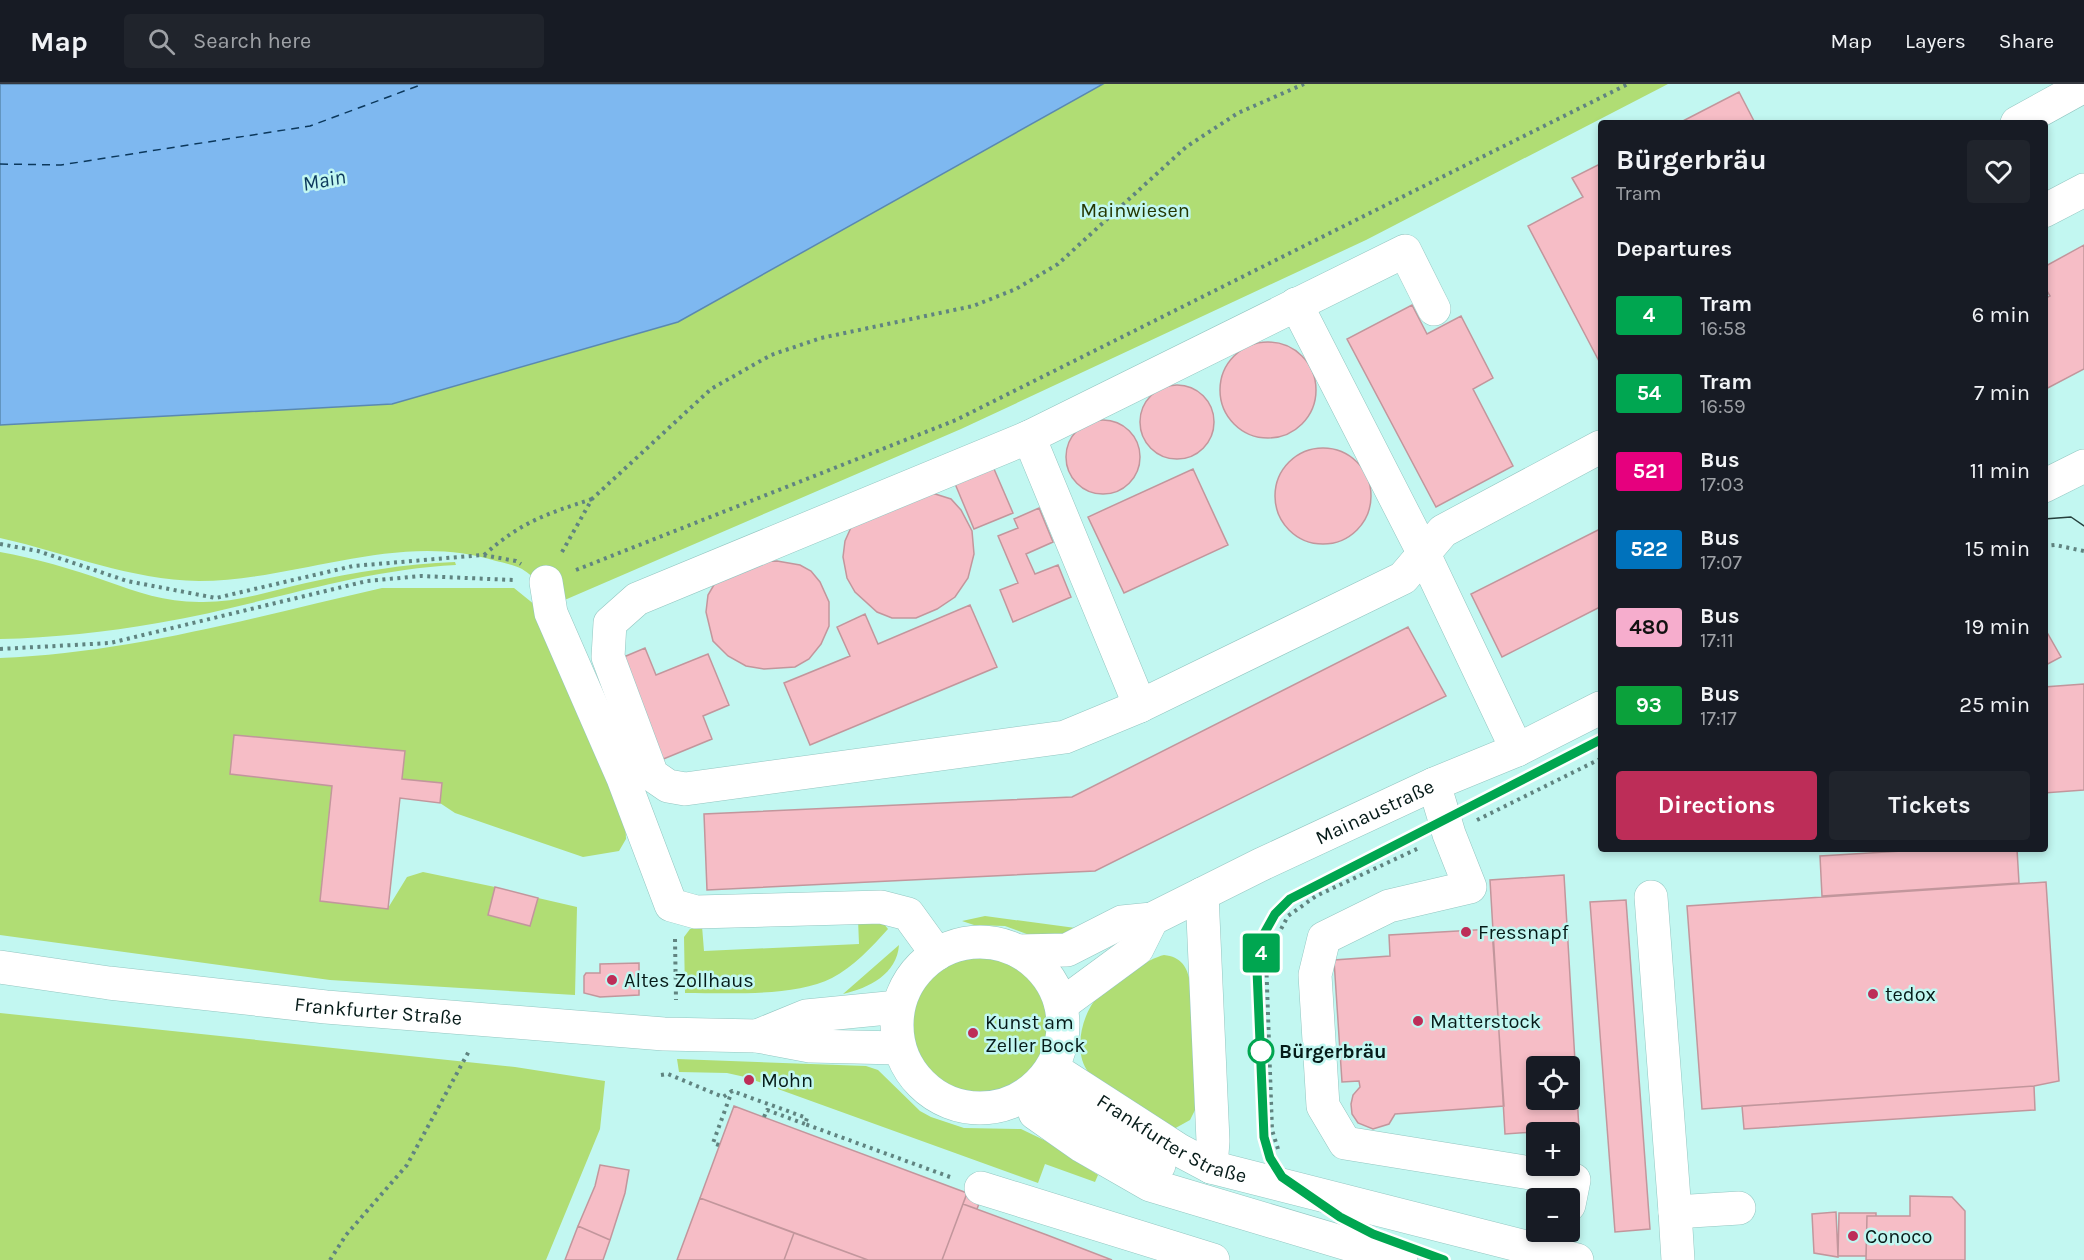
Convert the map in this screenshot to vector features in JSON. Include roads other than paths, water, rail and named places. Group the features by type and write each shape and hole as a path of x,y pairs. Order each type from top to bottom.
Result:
{"main road":[{"path":"2022,120 2084,86"},
{"path":"2048,209 2084,190"},
{"path":"1434,309 1405,251 1029,436 637,599 610,623 608,657 652,775 668,786 685,789 1065,737 1140,706 1403,578 1443,531 1598,448"},
{"path":"1296,304 1423,552 1517,750"},
{"path":"1029,436 1140,706"},
{"path":"2048,484 2083,470"},
{"path":"546,582 550,613 623,778 671,905 696,912 881,907 908,914 937,954"},
{"name":"Mainaustraße","path":"1018,951 1067,950 1122,922 1152,919 1434,784 1517,750 1598,709"},
{"path":"1434,784 1449,834 1470,887 1389,906 1324,938 1315,975 1323,1106 1345,1143 1574,1180 1572,1188"},
{"path":"1029,1097 1058,1104 1157,1164 1189,1173 1201,1173 1211,1167 1213,1142 1202,894"},
{"path":"1652,897 1678,1260"},
{"path":"1061,1005 1137,949 1152,919"},
{"path":"977,942 998,944 1018,951 1038,964 1052,983 1061,1005 1063,1040 1052,1068 1029,1097 1003,1106 976,1109 951,1104 928,1091 910,1071 899,1048 898,1007 913,977 937,954 956,945 977,942"},
{"name":"Frankfurter Straße","path":"0,967 109,983 348,1009 664,1034 757,1036 810,1046 899,1048"},
{"name":"Frankfurter Straße","path":"757,1036 806,1016 898,1007"},
{"name":"Frankfurter Straße","path":"1052,1068 1179,1150 1211,1167 1568,1249"},
{"name":"Frankfurter Straße","path":"1029,1097 1035,1113 1082,1146 1150,1185 1394,1259"},
{"path":"968,1183 1213,1260"},
{"path":"1134,1235 1150,1185"},
{"path":"1675,1212 1739,1208"}],"water":[{"name":"Main","path":"0,84 1103,84 678,322 392,404 0,425"}],"tram line":[{"path":"2048,519 2071,517 2084,526"},
{"path":"1445,1260 1373,1235 1339,1217 1282,1177 1270,1158 1264,1137 1257,970 1265,932 1275,914 1290,899 1598,741"},
{"name":"4","path":"1444,1260 1416,1252 1340,1217 1282,1177 1270,1158 1264,1137 1257,970 1265,932 1275,914 1290,899 1598,741"}],"place":[{"name":"Fressnapf","path":"1466,932"},
{"name":"Altes Zollhaus","path":"612,980"},
{"name":"tedox","path":"1873,994"},
{"name":"Matterstock","path":"1418,1021"},
{"name":"Kunst am Zeller Bock","path":"973,1033"},
{"name":"Bürgerbräu","path":"1261,1051"},
{"name":"Mohn","path":"749,1080"},
{"name":"Conoco","path":"1853,1236"}],"park label":[{"name":"Mainwiesen","path":"1135,210"}]}
